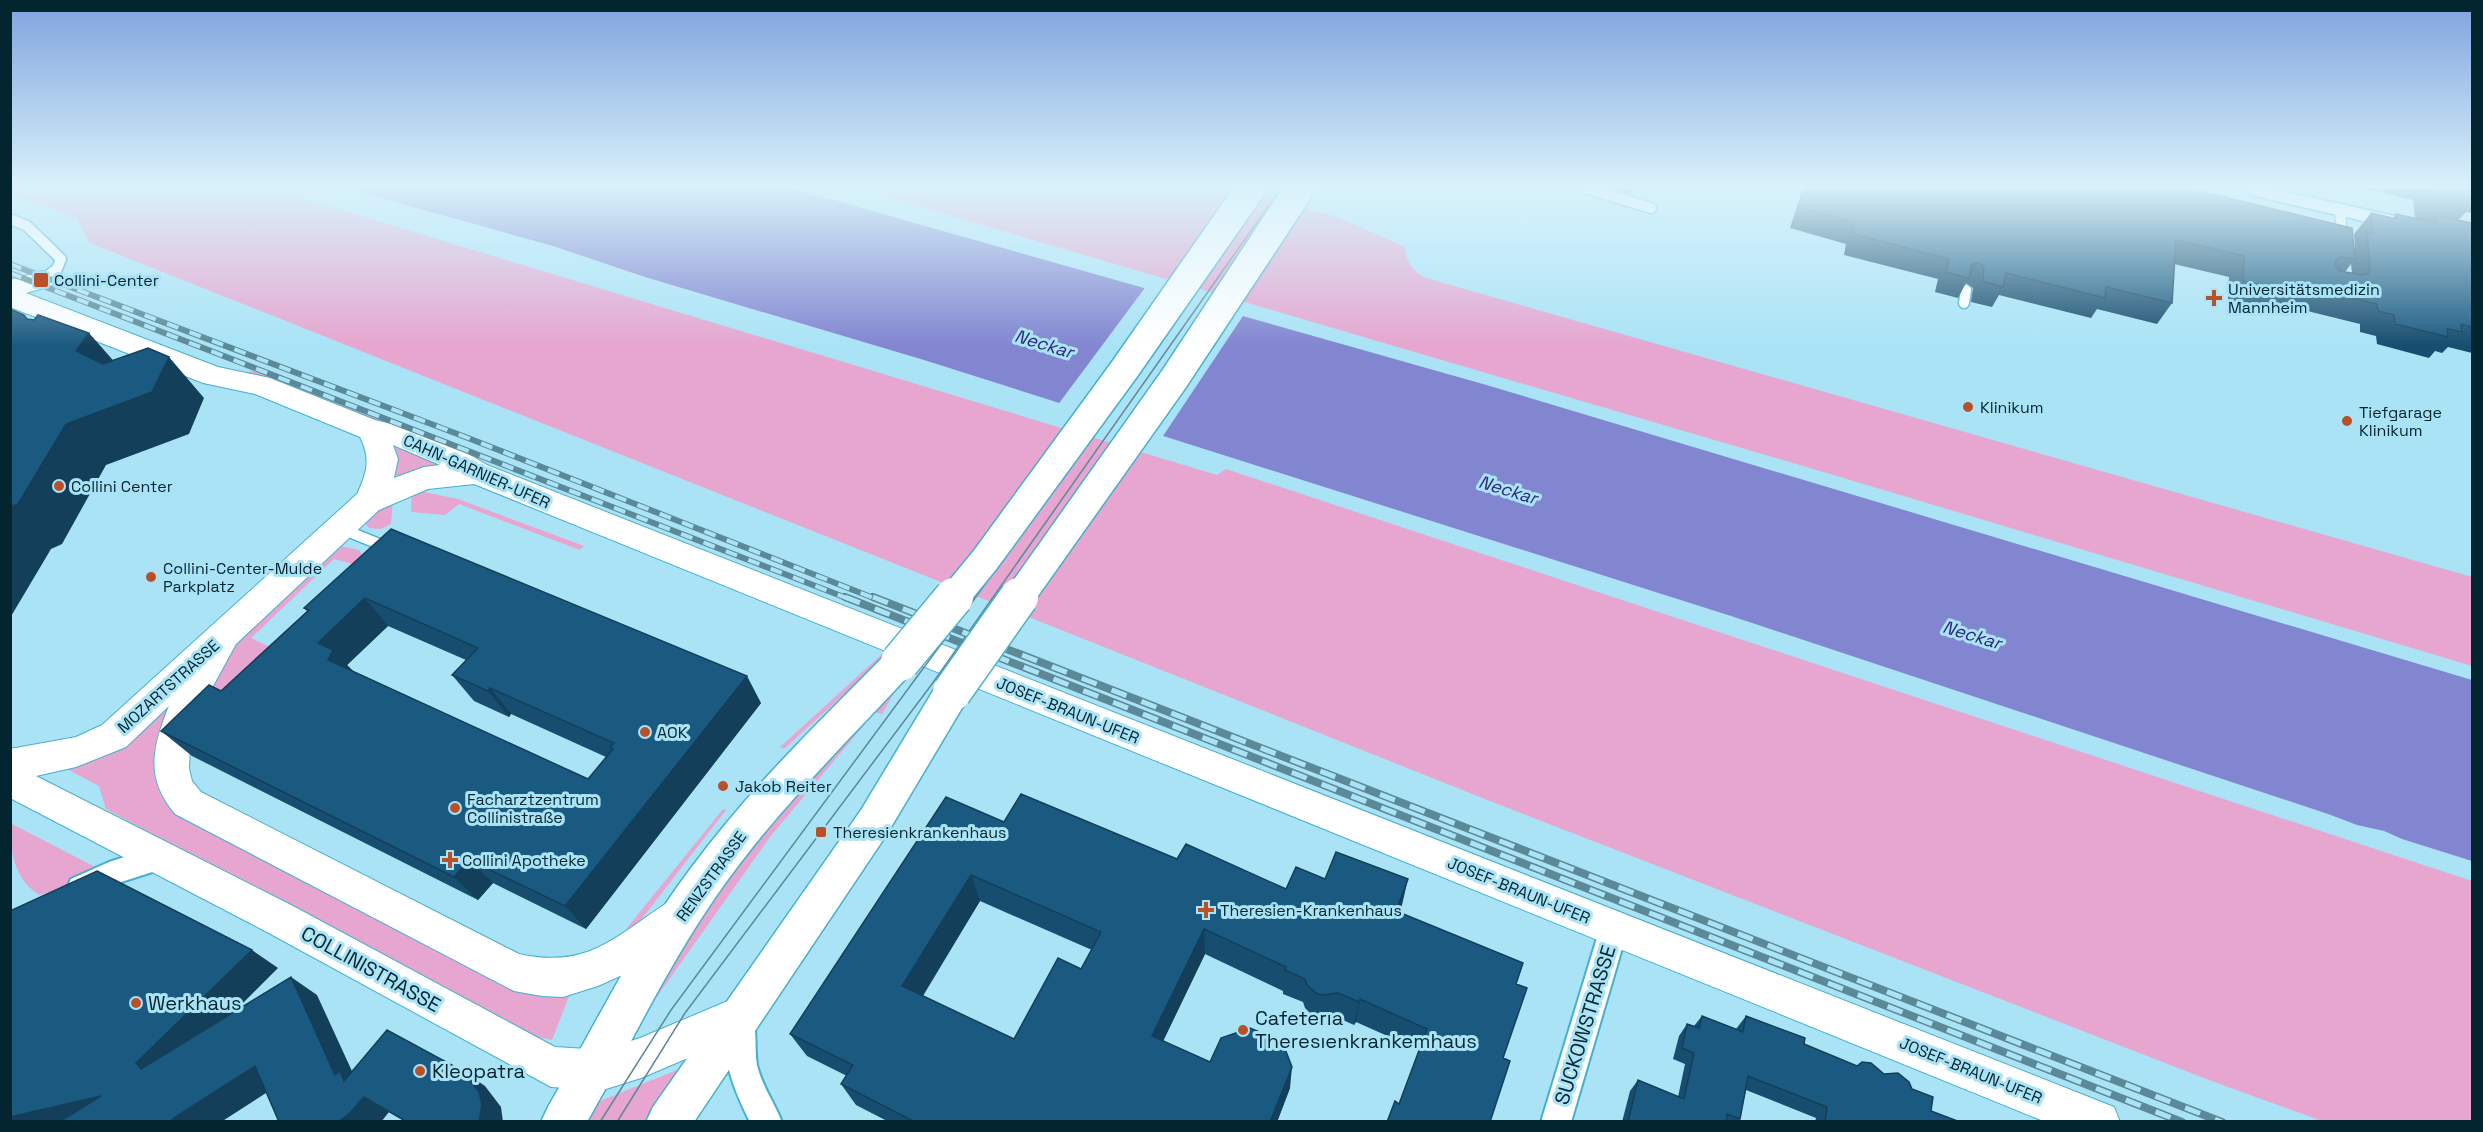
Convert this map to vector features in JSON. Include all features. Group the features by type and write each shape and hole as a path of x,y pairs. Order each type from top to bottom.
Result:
{"main road":[{"name":"RENZSTRASSE","path":"563,1122 593,1071 623,1012 681,916 754,818 814,751 900,662 992,550 1124,370 1214,241"},
{"path":"668,1122 874,822 946,675 1168,387 1267,241"}],"street":[{"path":"10,289 42,280"},
{"path":"36,307 32,294 42,280"},
{"name":"CAHN-GARNIER-UFER","path":"10,297 36,307 84,332 213,376 260,385 371,430 394,434 450,457 476,473 946,675"},
{"name":"MOZARTSTRASSE","path":"368,502 385,460 371,430"},
{"name":"MOZARTSTRASSE","path":"10,765 67,756 114,736 368,502 424,478 476,473"},
{"name":"MOZARTSTRASSE","path":"223,637 188,697 178,722 171,779 178,795 188,803 514,972 544,978 569,977 601,966 681,916"},
{"name":"JOSEF-BRAUN-UFER","path":"946,675 1614,928 2099,1122"},
{"name":"COLLINISTRASSE","path":"10,780 280,919 551,1067 593,1071 642,1058 742,1015"},
{"path":"58,898 110,874 159,858"},
{"name":"SUCKOWSTRASSE","path":"1556,1122 1614,928"},
{"path":"742,1015 739,1040 741,1065 747,1084 767,1122"}],"lane":[{"path":"42,241 61,259 61,264 56,271 42,280"},
{"path":"2342,241 2343,255"},
{"path":"1964,303 1966,290"},
{"path":"339,528 384,546"}],"shaded area":[{"path":"89,241 443,241 1217,475 1226,469 2472,881 2472,1121 2322,1121 2209,1080 1490,801"},
{"path":"1036,241 1391,241 1405,247 1411,266 1426,278 2472,577 2472,666 1810,468"},
{"path":"250,371 262,372 480,459 474,459 245,376"},
{"path":"398,448 440,466 407,479 391,473 392,449"},
{"path":"424,492 458,499 584,546 580,550 459,504 445,515 411,512 412,493"},
{"path":"393,499 391,524 381,529 369,528 366,519"},
{"path":"336,545 359,550 362,555 353,564 334,559 251,638 270,647 229,689 208,694 225,660 237,643"},
{"path":"882,654 886,656 784,749 780,747"},
{"path":"902,679 882,714 875,712 770,837 651,1005 642,1005 719,884 724,886 759,834"},
{"path":"171,701 160,729 154,756 156,782 170,809 507,984 573,986 552,1040 520,1033 106,809 99,786 63,767"},
{"path":"723,809 726,810 630,931 627,928"},
{"path":"10,823 101,870 58,890 39,895 24,880 15,863"},
{"path":"687,1066 648,1121 583,1122 595,1103"}],"water":[{"name":"Neckar","path":"534,241 978,241 1483,384 2472,680 2472,861 2384,831 2357,825 1731,616 924,360 645,277"}],"pier":[{"path":"1147,285 1245,313 1161,439 1057,406"}],"building":[{"path":"1879,241 2176,241 2172,303 2106,287 2105,298 2006,273 2003,287 1983,281 1984,267 1978,262 1971,265 1969,278 1946,272 1949,259"},
{"path":"2180,241 2353,241 2355,259 2340,257 2336,260 2335,266 2340,271 2362,275 2368,274 2370,268 2368,241 2472,241 2472,327 2461,324 2462,332 2447,329 2448,337 2395,324 2394,315 2378,311 2377,304 2296,283 2296,294 2243,281 2244,256"},
{"name":"Collini Center","path":"10,309 24,315 27,319 34,320 38,315 89,333 76,351 103,364 148,348 169,357 152,392 66,424 18,504 10,507"},
{"path":"391,529 747,676 565,906 469,860 454,877 161,731 209,685 221,691 309,610 304,608","holes":["365,598 478,648 452,675 488,691 490,688 614,743 610,747 613,749 588,779 328,660 333,650 318,643"]},
{"path":"1021,794 1177,859 1186,844 1286,889 1296,867 1325,879 1336,852 1408,879 1396,911 1523,963 1516,984 1527,988 1503,1058 1510,1061 1490,1122 1387,1122 1395,1101 1399,1104 1427,1029 1360,999 1359,1002 1338,993 1322,995 1316,993 1307,985 1305,979 1285,970 1286,967 1204,929 1152,1036 1210,1062 1221,1038 1250,1028 1282,1041 1292,1067 1270,1122 915,1122 841,1084 853,1065 790,1034 946,797 1004,822","holes":["971,875 1101,932 1081,969 1058,958 1014,1039 902,986"]},
{"path":"97,871 252,950 136,1063 141,1069 291,977 335,1075 340,1071 344,1081 387,1030 463,1071 479,1092 482,1105 479,1122 407,1122 364,1097 349,1114 338,1122 279,1122 255,1066 172,1119 173,1122 59,1122 101,1096 10,1117 10,911"},
{"path":"1702,1016 1743,1032 1746,1016 1805,1038 1804,1044 1857,1066 1862,1062 1871,1063 1884,1074 1898,1073 1909,1082 1912,1089 1933,1097 1931,1111 1960,1122 1825,1122 1827,1107 1748,1076 1740,1119 1727,1114 1726,1122 1628,1122 1638,1080 1684,1099 1694,1053 1682,1048 1687,1024 1699,1028"}],"tram line":[{"path":"600,1122 671,1010 973,601 1229,241"},
{"path":"617,1122 685,1013 932,684 1244,241"}],"railway":[{"path":"10,264 468,438 876,599"},
{"path":"10,273 849,599"},
{"path":"845,597 2182,1122"},
{"path":"873,597 2222,1122"}],"place":[{"name":"Collini-Center","path":"41,280"},
{"name":"Universitätsmedizin Mannheim","path":"2214,298"},
{"name":"Klinikum","path":"1968,407"},
{"name":"Tiefgarage Klinikum","path":"2347,421"},
{"name":"Collini Center","path":"59,486"},
{"name":"Collini-Center-Mulde Parkplatz","path":"151,577"},
{"name":"AOK","path":"645,732"},
{"name":"Jakob Reiter","path":"723,786"},
{"name":"Facharztzentrum Collinistraße","path":"455,808"},
{"name":"Theresienkrankenhaus","path":"821,832"},
{"name":"Collini Apotheke","path":"450,860"},
{"name":"Theresien-Krankenhaus","path":"1206,910"},
{"name":"Werkhaus","path":"136,1003"},
{"name":"Cafeterıa Theresıenkrankemhaus","path":"1243,1030"},
{"name":"Kleopatra","path":"420,1071"}]}
